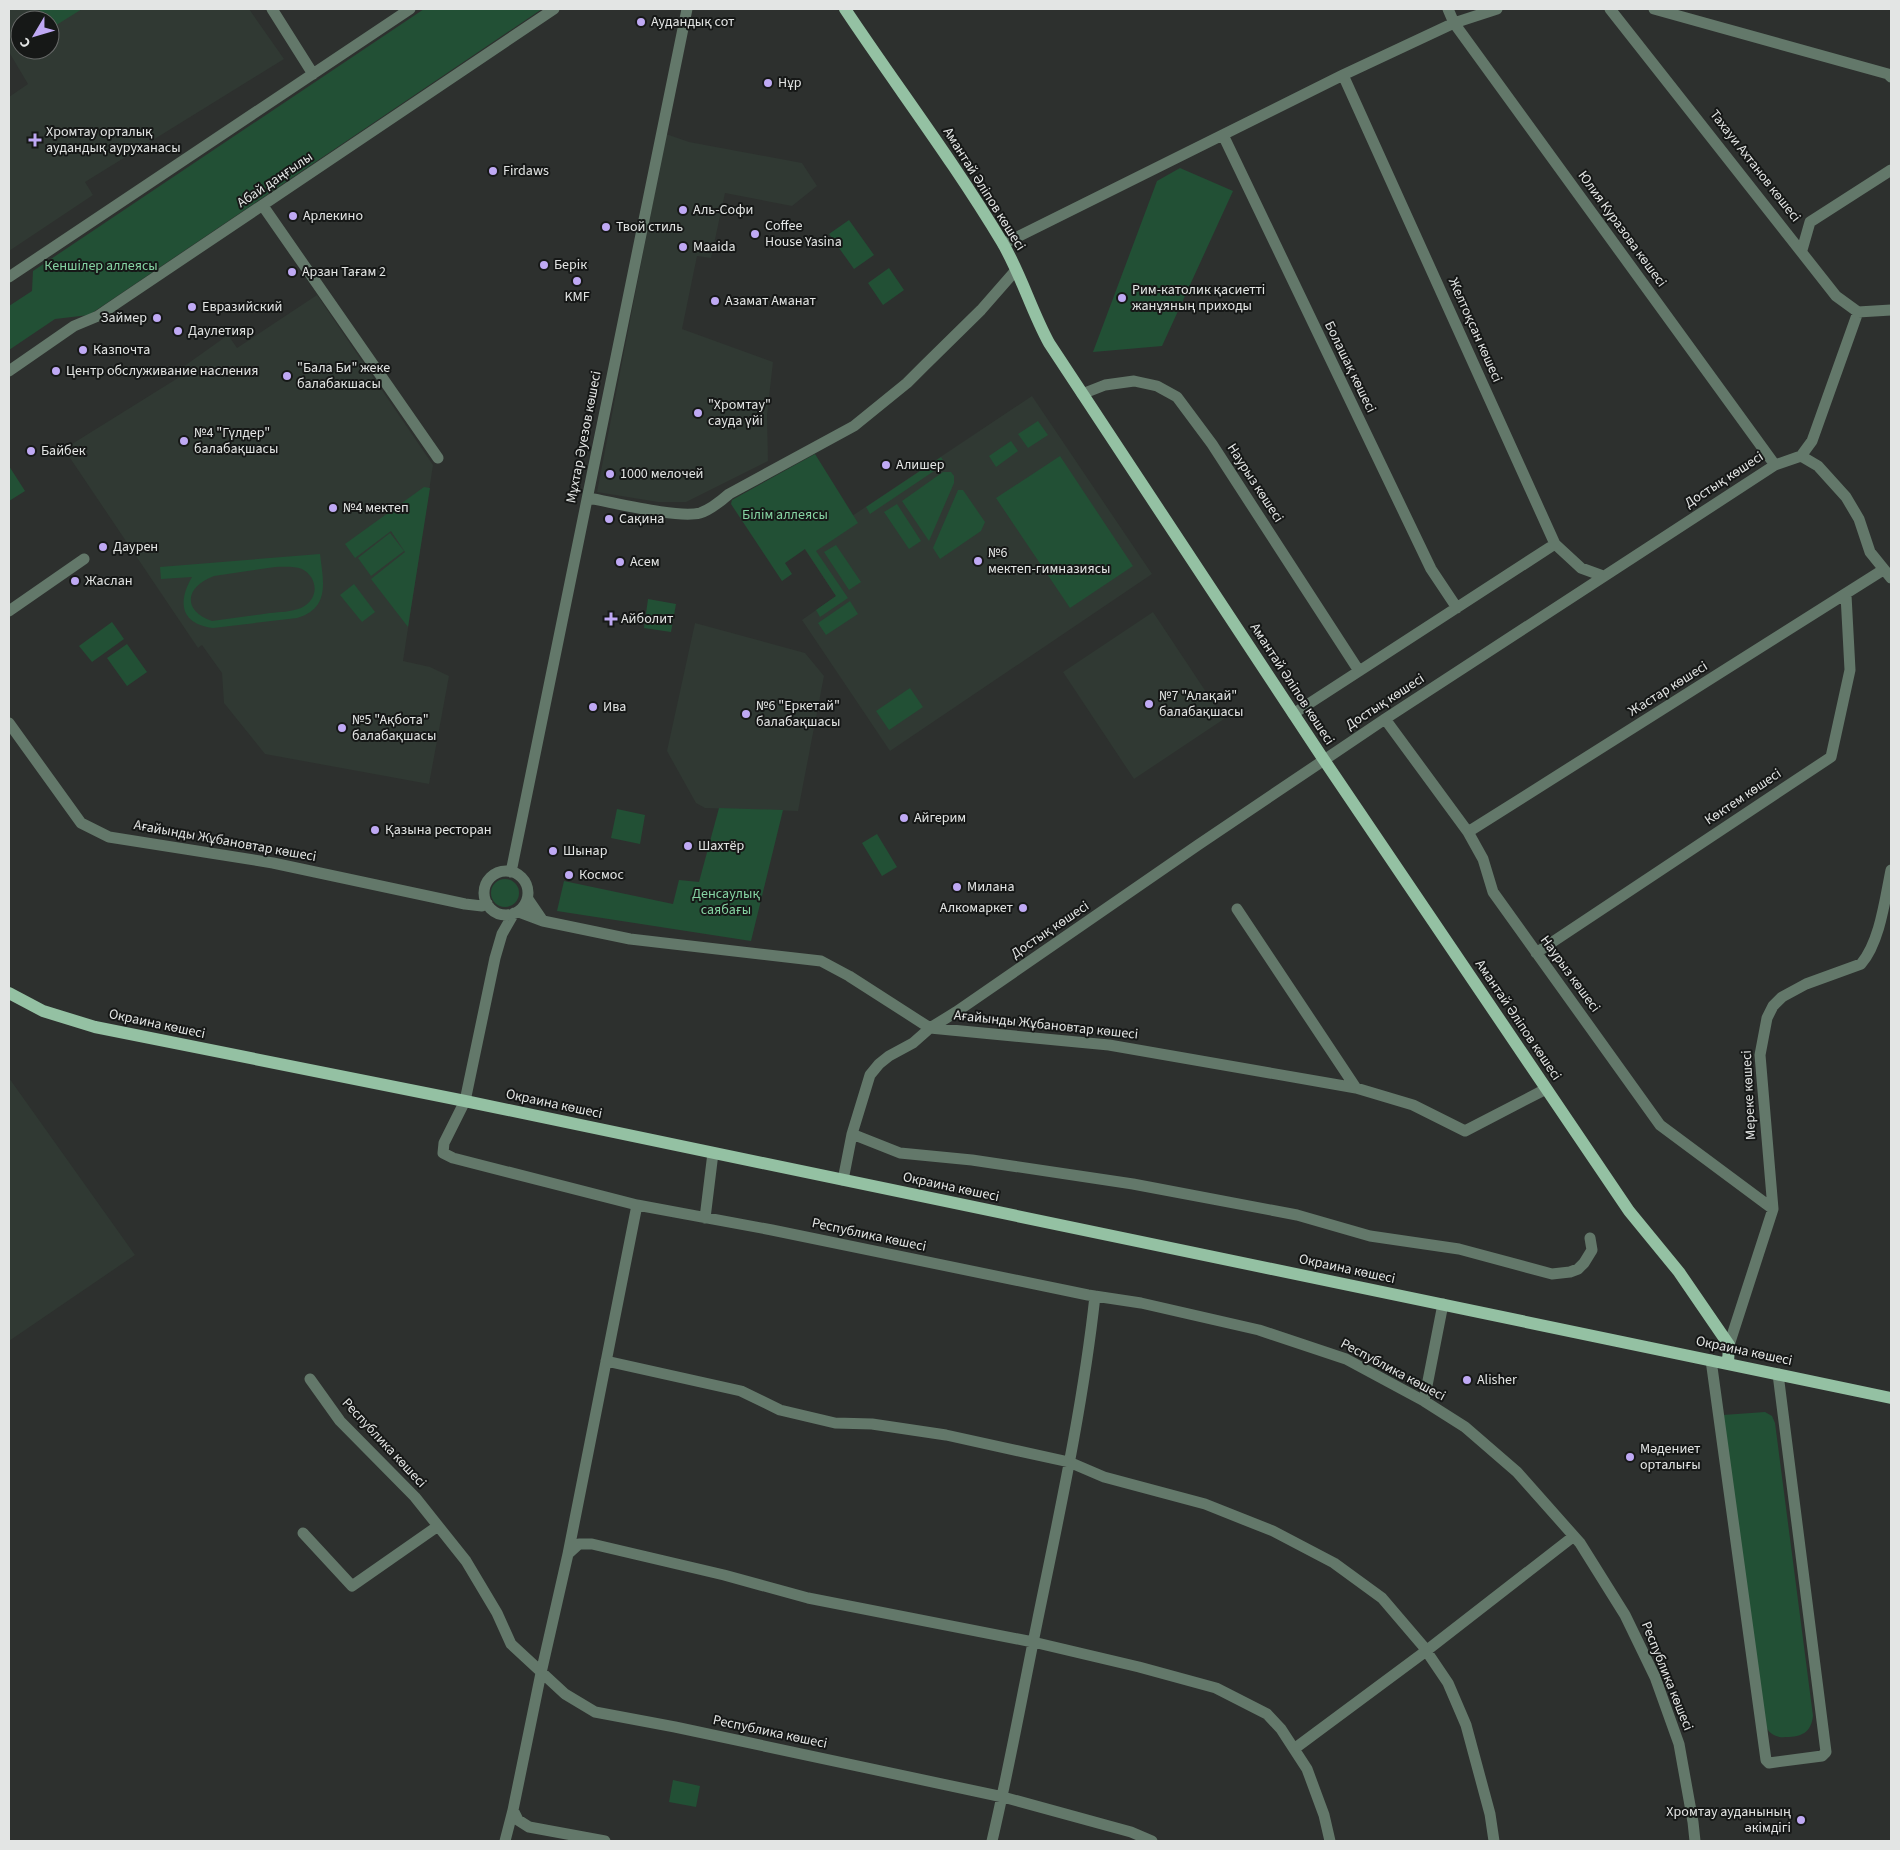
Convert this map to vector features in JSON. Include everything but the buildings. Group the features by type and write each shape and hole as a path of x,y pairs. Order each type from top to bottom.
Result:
{"main road":[{"name":"Амантай Әліпов көшесі","path":"845,9 930,132 1003,244 1040,327 1082,394 1293,714 1629,1211 1679,1272 1729,1344"},
{"name":"Окраина көшесі","path":"9,992 43,1011 95,1027 465,1101 1891,1398"},
{"path":"1728,1363 1729,1344"}],"street":[{"path":"272,9 313,74"},
{"path":"9,276 410,9"},
{"name":"Абай даңғылы","path":"9,371 74,326 98,316 554,9"},
{"name":"Мұхтар Әуезов көшесі","path":"510,872 687,9"},
{"name":"Юлия Куразова көшесі","path":"1448,9 1454,23 1775,465"},
{"path":"1003,244 1343,75 1454,23 1497,9"},
{"name":"Тахауи Ахтанов көшесі","path":"1610,9 1802,250 1836,296 1858,312"},
{"path":"1654,9 1888,74 1891,77"},
{"name":"Желтоқсан көшесі","path":"1343,75 1555,544 1581,568 1604,576"},
{"name":"Болашақ көшесі","path":"1223,135 1431,570 1457,608"},
{"path":"1802,250 1810,222 1891,170"},
{"path":"263,206 438,458"},
{"path":"588,498 671,513 700,513 729,494 854,426 924,366 981,310 1016,270"},
{"path":"1887,574 1870,552 1859,519 1846,497 1818,466 1800,456 1812,441 1858,312 1891,310"},
{"name":"Наурыз көшесі","path":"1082,394 1104,385 1134,381 1157,386 1177,397 1212,444 1359,671"},
{"name":"Достық көшесі","path":"843,1180 852,1134 870,1075 879,1064 913,1043 930,1028 1324,760 1775,465 1800,456"},
{"path":"1293,714 1555,544"},
{"path":"9,611 84,559"},
{"name":"Жастар көшесі","path":"1468,832 1846,595 1887,574"},
{"name":"Көктем көшесі","path":"1536,952 1831,756 1850,670 1846,595"},
{"name":"Наурыз көшесі","path":"1385,720 1468,832 1483,859 1493,892 1660,1125 1773,1210"},
{"name":"Ағайынды Жұбановтар көшесі","path":"9,723 81,823 110,836 273,863 465,904 477,906 487,903"},
{"name":"Мереке көшесі","path":"1729,1344 1773,1210 1760,1055 1767,1018 1773,1006 1782,997 1806,984 1861,964 1866,958 1881,918 1891,870"},
{"path":"465,1101 481,1020 502,934 528,898 526,884 517,874 502,872 494,875 488,881 484,890 487,903 492,910 499,914 517,913"},
{"path":"528,898 543,921"},
{"path":"1237,909 1356,1088"},
{"name":"Ағайынды Жұбановтар көшесі","path":"517,913 543,921 630,939 821,961 849,976 930,1028 1109,1045 1356,1088 1413,1105 1466,1132 1546,1089"},
{"path":"499,914 502,934"},
{"name":"Республика көшесі","path":"465,1101 444,1143 443,1153 453,1158 637,1205 1095,1296 1141,1303 1259,1330 1346,1359 1424,1402 1464,1427 1518,1472 1574,1536 1625,1615 1655,1678 1679,1744 1695,1841"},
{"path":"852,1134 900,1153 972,1160 1133,1184 1298,1216 1370,1236 1459,1249 1552,1274 1578,1269 1592,1250 1590,1238"},
{"path":"705,1218 714,1153"},
{"path":"505,1841 516,1815 541,1673 568,1554 637,1205"},
{"path":"992,1841 1003,1797 1032,1642 1057,1527 1091,1336 1095,1296"},
{"path":"1424,1402 1443,1304"},
{"path":"1711,1360 1766,1760 1769,1763 1822,1756 1826,1752 1778,1374"},
{"path":"606,1361 741,1391 780,1410 835,1423 872,1424 946,1435 1069,1462 1104,1477 1205,1504 1274,1531 1334,1563 1382,1598 1403,1621 1448,1683 1466,1725 1490,1814 1494,1841"},
{"name":"Республика көшесі","path":"310,1379 340,1421 415,1497 466,1561 497,1613 511,1644 565,1694 595,1712 675,1727 1003,1797 1131,1832 1152,1841"},
{"path":"302,1533 352,1586 438,1526"},
{"path":"1294,1749 1426,1651 1574,1536"},
{"path":"568,1554 579,1544 592,1544 724,1575 808,1598 1032,1642 1216,1688 1268,1714 1281,1729 1307,1769 1324,1815 1330,1841"},
{"path":"516,1815 529,1827 604,1841"}],"shaded area":[{"path":"9,9 249,9 284,59 85,182 93,195 9,251 9,97 28,84 14,60 60,60 60,10 10,10 10,54"},
{"path":"666,134 689,142 802,163 817,186 792,206 725,193 711,258 697,256 682,329 773,362 767,415 768,461 686,502 658,502 597,492"},
{"path":"317,295 433,465 403,661 430,667 449,676 429,784 265,754 224,703 222,673 202,645 198,648 64,449 186,373 183,367 228,335 237,348"},
{"name":"№6 мектеп-гимназиясы","path":"1032,396 1152,574 890,751 802,620 836,596 804,548"},
{"name":"№7 \"Алақай\" балабақшасы","path":"1153,612 1224,719 1134,779 1063,672"},
{"name":"№6 \"Еркетай\" балабақшасы","path":"695,623 805,653 824,676 798,811 705,808 696,803 667,751"},
{"path":"9,1078 135,1255 9,1341"}],"green space":[{"path":"82,9 60,23 60,10 41,10"},
{"name":"Кеншілер аллеясы","path":"424,9 542,9 89,315 55,319 9,350 9,306 32,291 33,271"},
{"path":"1180,168 1233,191 1162,346 1093,352 1157,181"},
{"path":"849,220 874,255 854,269 829,234"},
{"path":"889,268 904,290 883,305 868,283"},
{"path":"1038,421 1048,435 1028,448 1018,434"},
{"path":"1011,441 1018,451 996,467 989,456"},
{"name":"Білім аллеясы","path":"815,454 858,523 816,551 848,598 820,617 816,610 836,596 805,549 785,563 792,574 782,581 731,504 732,500"},
{"path":"1060,456 1133,566 1070,608 996,498"},
{"path":"941,457 943,460 940,467 870,514 866,507"},
{"path":"9,466 25,491 9,501"},
{"path":"943,472 951,472 954,476 954,483 929,541 902,501"},
{"path":"424,487 430,488 408,627 371,579 405,552 391,531 355,558 345,544"},
{"path":"958,490 963,490 985,522 981,531 940,559 933,548"},
{"path":"897,504 921,541 909,549 884,512"},
{"path":"390,533 404,551 371,576 358,558"},
{"path":"836,545 861,582 849,590 824,552"},
{"path":"320,554 322,592 320,600 315,607 297,618 213,628 194,622 185,611 184,595 192,577 161,579 160,567","holes":["275,567 292,567 302,569 308,573 312,578 315,589 314,595 307,604 301,608 289,611 212,621 195,611 191,598 193,592 205,580 214,576"]},
{"path":"354,584 375,612 362,622 340,595"},
{"path":"648,599 676,604 671,632 644,628"},
{"path":"850,601 858,614 826,635 818,623"},
{"path":"112,622 124,639 92,662 79,646"},
{"path":"127,644 147,672 127,686 107,658"},
{"path":"910,688 923,707 889,730 876,711"},
{"name":"Денсаулық саябағы","path":"719,808 783,810 751,941 557,911 564,881 673,904 679,880 699,882"},
{"path":"617,809 645,815 640,844 611,838"},
{"path":"877,834 897,867 882,876 862,843"},
{"path":"505,879 515,883 519,893 515,903 505,907 495,903 491,893 495,883"},
{"path":"1765,1412 1772,1416 1775,1423 1813,1716 1811,1725 1806,1732 1789,1737 1780,1737 1772,1734 1763,1723 1723,1415"},
{"path":"673,1780 700,1786 696,1807 669,1802"}],"place":[{"name":"Аудандық сот","path":"641,22"},
{"name":"Нұр","path":"768,83"},
{"name":"Хромтау орталық аудандық ауруханасы","path":"35,140"},
{"name":"Firdaws","path":"493,171"},
{"name":"Аль-Софи","path":"683,210"},
{"name":"Арлекино","path":"293,216"},
{"name":"Твой стиль","path":"606,227"},
{"name":"Coffee House Yasina","path":"755,234"},
{"name":"Maaida","path":"683,247"},
{"name":"Берік","path":"544,265"},
{"name":"Арзан Тағам 2","path":"292,272"},
{"name":"KMF","path":"577,281"},
{"name":"Рим-католик қасиетті жанұяның приходы","path":"1122,298"},
{"name":"Азамат Аманат","path":"715,301"},
{"name":"Евразийский","path":"192,307"},
{"name":"Займер","path":"157,318"},
{"name":"Даулетияр","path":"178,331"},
{"name":"Казпочта","path":"83,350"},
{"name":"Центр обслуживание насления","path":"56,371"},
{"name":"\"Бала Би\" жеке балабакшасы","path":"287,376"},
{"name":"\"Хромтау\" сауда үйі","path":"698,413"},
{"name":"№4 \"Гүлдер\" балабақшасы","path":"184,441"},
{"name":"Байбек","path":"31,451"},
{"name":"Алишер","path":"886,465"},
{"name":"1000 мелочей","path":"610,474"},
{"name":"№4 мектеп","path":"333,508"},
{"name":"Сақина","path":"609,519"},
{"name":"Даурен","path":"103,547"},
{"name":"№6 мектеп-гимназиясы","path":"978,561"},
{"name":"Асем","path":"620,562"},
{"name":"Жаслан","path":"75,581"},
{"name":"Айболит","path":"611,619"},
{"name":"№7 \"Алақай\" балабақшасы","path":"1149,704"},
{"name":"Ива","path":"593,707"},
{"name":"№6 \"Еркетай\" балабақшасы","path":"746,714"},
{"name":"№5 \"Ақбота\" балабақшасы","path":"342,728"},
{"name":"Айгерим","path":"904,818"},
{"name":"Қазына ресторан","path":"375,830"},
{"name":"Шахтёр","path":"688,846"},
{"name":"Шынар","path":"553,851"},
{"name":"Космос","path":"569,875"},
{"name":"Милана","path":"957,887"},
{"name":"Алкомаркет","path":"1023,908"},
{"name":"Alisher","path":"1467,1380"},
{"name":"Мәдениет орталығы","path":"1630,1457"},
{"name":"Хромтау ауданының әкімдігі","path":"1801,1820"}]}
